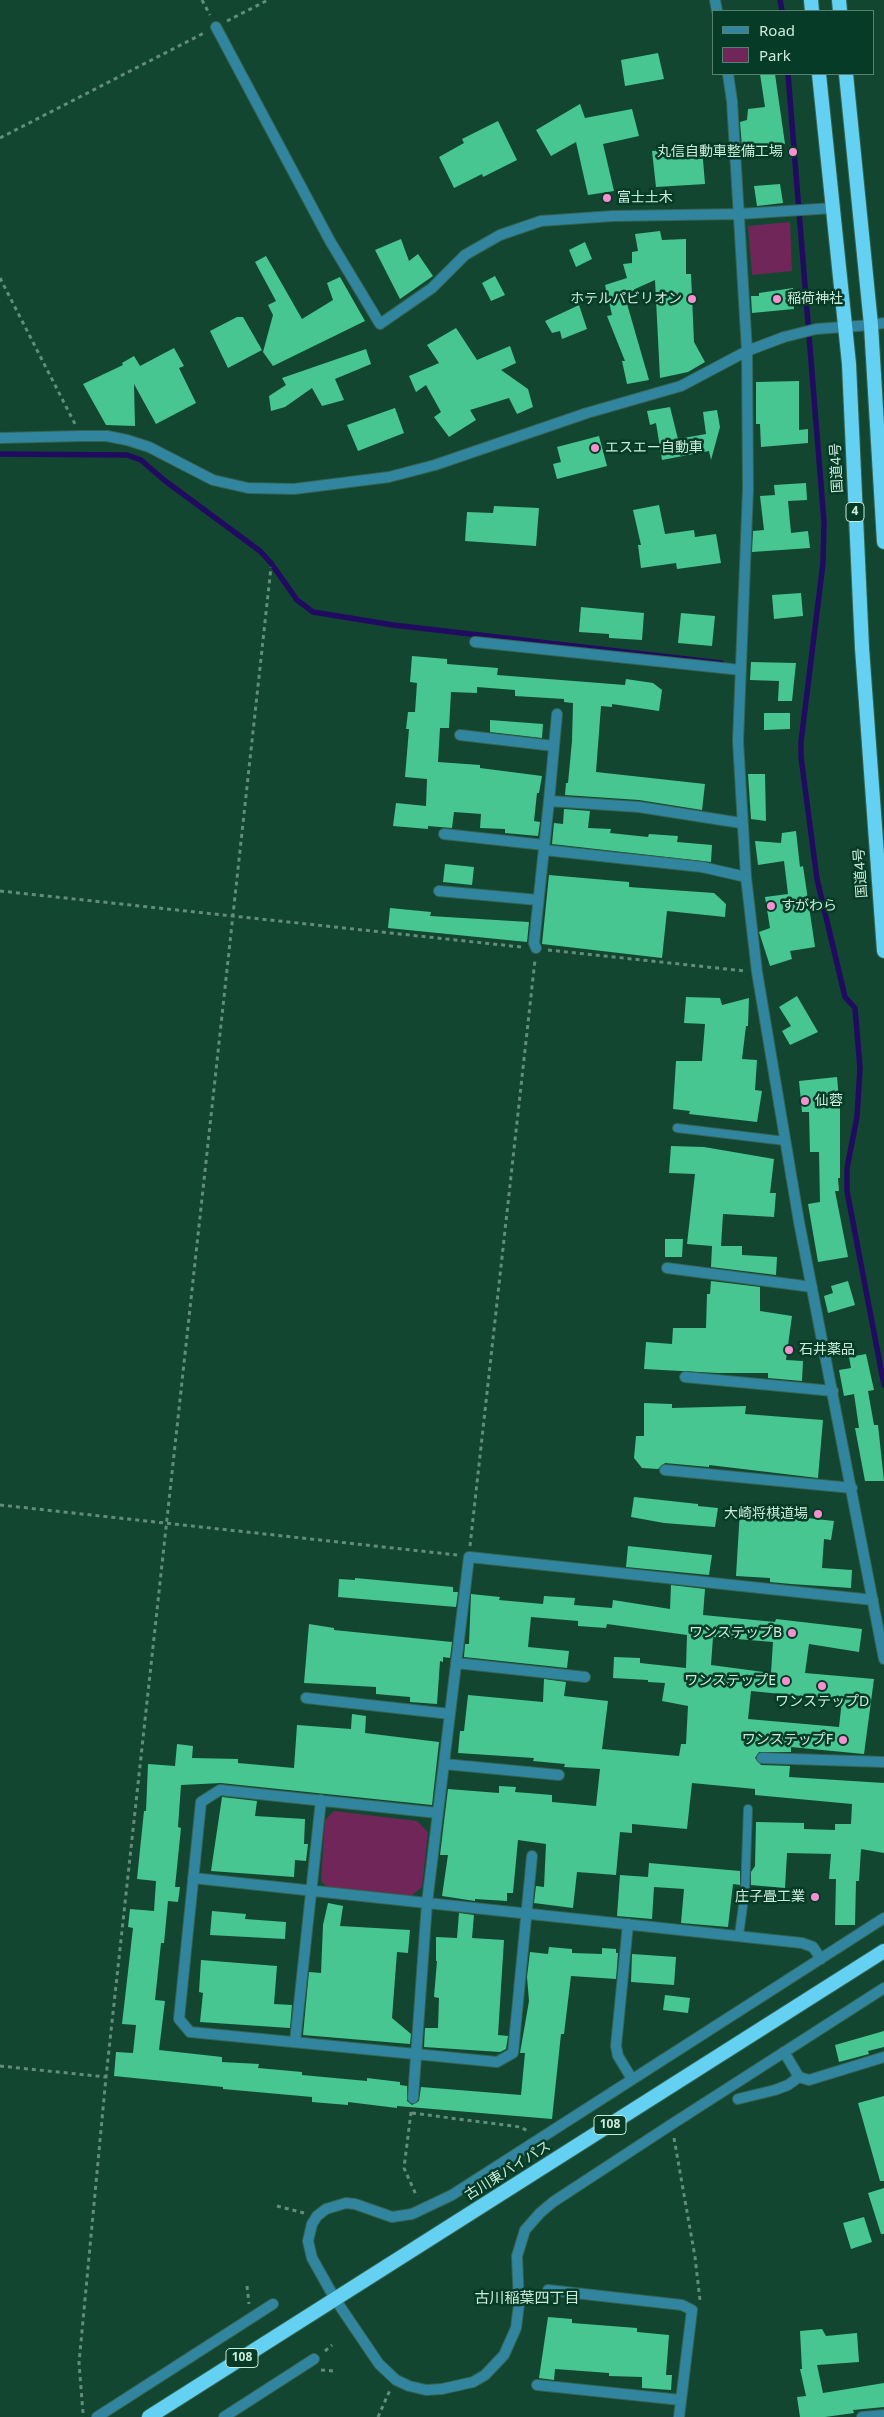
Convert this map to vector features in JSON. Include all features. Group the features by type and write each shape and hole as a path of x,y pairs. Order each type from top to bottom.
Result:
{"highway":[{"name":"国道4号","path":"819,75 845,326 862,648 884,951"},
{"name":"4","path":"846,75 878,324 884,542"},
{"name":"古川東バイパス","path":"149,2417 884,1951"}],"street":[{"path":"216,27 330,241 380,324 432,288 465,255 500,235 541,221 613,216 739,214 834,208"},
{"path":"728,75 732,101 747,351 748,489 738,741 741,823 746,877 757,972 785,1141 884,1659"},
{"path":"0,438 107,436 127,440 149,447 213,480 248,488 294,489 389,477 435,465 587,413 681,386 747,351 800,332 816,328 878,324"},
{"path":"475,642 741,670"},
{"path":"536,948 534,943 538,900 558,714"},
{"path":"460,735 554,746"},
{"path":"549,801 639,808 741,823"},
{"path":"444,834 702,866 746,877"},
{"path":"439,892 538,900"},
{"path":"666,1268 812,1287"},
{"path":"685,1376 833,1392"},
{"path":"664,1470 852,1488"},
{"path":"413,2098 428,1903 469,1557 873,1600"},
{"path":"456,1663 585,1676"},
{"path":"306,1698 450,1714"},
{"path":"762,1758 884,1762"},
{"path":"444,1764 559,1775"},
{"path":"438,1813 220,1790 200,1802 179,2019 190,2032 497,2062 513,2053 532,1856"},
{"path":"295,2042 321,1800"},
{"path":"193,1878 802,1943 813,1947 821,1959"},
{"path":"884,1918 464,2188 422,2210 392,2217 346,2203 326,2209 317,2216 309,2233 309,2250 335,2299 375,2359 396,2380 409,2386 426,2390 442,2389 473,2382 485,2375 496,2365 511,2343 518,2322 519,2304 516,2266 519,2248 525,2230 540,2213 553,2202 668,2126 884,1988"},
{"path":"628,1924 616,2046 618,2056 632,2080"},
{"path":"784,2052 799,2077"},
{"path":"738,2099 775,2090 788,2085 799,2077 816,2079 884,2057"},
{"path":"548,2290 682,2305 692,2310 679,2417"},
{"path":"97,2417 273,2304"},
{"path":"224,2417 314,2359"},
{"path":"537,2385 681,2400"},
{"path":"862,2417 884,2415"}],"lane":[{"path":"677,1128 785,1141"},
{"path":"739,1935 744,1891 748,1810"}],"path":[{"path":"0,138 268,0"},
{"path":"0,278 81,436"},
{"path":"84,2417 79,2363 106,2077 271,567"},
{"path":"0,891 757,972"},
{"path":"0,1505 469,1557 536,948"},
{"path":"0,2066 106,2077"},
{"path":"413,2098 404,2168 422,2210"},
{"path":"411,2113 520,2126 526,2129 536,2142"},
{"path":"668,2126 678,2157 695,2257 700,2302 692,2310"},
{"path":"277,2206 317,2216"},
{"path":"378,2417 396,2380"}],"green space":[{"path":"790,222 792,271 752,275 748,226"},
{"path":"334,1811 417,1821 428,1832 422,1887 411,1896 328,1888 321,1881 325,1820"}],"building":[{"path":"658,53 664,79 625,86 621,60"},
{"path":"760,75 775,75 785,144 742,147 740,122 747,120 748,109 765,107"},
{"path":"580,104 585,118 632,109 639,136 603,144 614,191 588,195 576,142 551,156 536,130"},
{"path":"498,121 517,160 483,177 482,174 454,188 439,157 464,143 462,139"},
{"path":"702,148 705,184 656,187 652,151"},
{"path":"780,184 783,203 757,206 754,186"},
{"path":"660,231 662,240 686,239 686,274 691,274 694,342 705,362 688,372 660,378 655,280 635,289 625,297 649,380 627,384 622,361 625,361 607,316 612,315 605,285 627,278 623,264 632,263 632,252 638,251 635,234"},
{"path":"401,239 409,261 418,254 433,276 400,299 375,250"},
{"path":"585,242 592,259 576,267 569,250"},
{"path":"266,256 302,319 333,300 327,283 340,277 365,321 273,366 263,352 273,315 268,305 276,301 255,262"},
{"path":"495,276 505,295 491,301 482,283"},
{"path":"793,288 794,309 752,313 751,296"},
{"path":"579,305 587,329 562,339 560,331 552,333 545,321"},
{"path":"237,317 243,317 262,350 228,368 210,331"},
{"path":"456,328 477,360 510,346 516,363 501,370 528,389 533,407 517,414 509,398 470,410 476,420 449,437 434,417 441,412 426,385 416,392 409,376 439,363 427,345"},
{"path":"174,348 184,366 179,368 196,403 156,424 134,384 135,426 106,425 83,384 123,365 122,363 134,356 140,366"},
{"path":"366,349 371,364 335,379 344,400 322,406 312,388 285,407 271,411 269,396 286,385 282,378"},
{"path":"799,381 799,430 808,429 808,443 761,447 760,424 756,424 756,382"},
{"path":"670,407 678,439 706,434 703,412 717,410 720,427 711,460 709,451 662,460 656,423 650,425 647,411"},
{"path":"395,408 404,433 358,451 347,425"},
{"path":"599,436 607,466 557,479 553,464 561,462 557,447"},
{"path":"806,483 807,500 788,501 791,533 808,531 810,548 752,552 753,531 764,530 760,496 775,495 774,485"},
{"path":"659,505 665,534 694,530 695,537 716,534 721,563 677,569 676,563 641,568 638,545 641,545 633,510"},
{"path":"494,506 539,508 536,546 465,541 467,512 493,513"},
{"path":"801,593 803,616 774,619 772,595"},
{"path":"581,607 644,613 642,640 609,638 609,634 579,632"},
{"path":"681,613 715,616 712,646 678,643"},
{"path":"412,656 447,659 447,664 498,668 497,675 625,685 626,679 653,683 662,690 659,711 612,704 612,707 601,706 596,772 705,784 702,810 639,800 565,795 572,741 573,703 564,702 564,699 515,696 515,690 477,687 477,693 451,692 449,728 440,728 438,762 480,765 480,768 542,776 539,793 537,793 534,821 540,822 538,836 505,833 505,829 480,828 481,814 454,812 452,828 428,826 428,829 393,826 396,803 426,806 427,779 405,777 409,729 406,729 408,712 415,712 417,683 410,682"},
{"path":"751,662 796,663 792,701 778,701 779,681 750,680"},
{"path":"764,713 790,713 790,729 764,730"},
{"path":"490,720 543,724 542,738 490,732"},
{"path":"748,774 765,774 766,821 751,819"},
{"path":"564,809 590,811 588,828 611,829 610,833 648,837 649,834 678,836 677,842 712,845 711,862 552,844 554,823 563,824"},
{"path":"796,831 800,867 803,866 815,947 790,951 792,959 770,966 759,932 770,928 765,897 788,894 784,861 758,865 755,841 781,843 782,833"},
{"path":"445,864 474,867 472,885 443,882"},
{"path":"549,875 629,882 629,887 714,893 726,904 725,917 667,911 662,958 542,944"},
{"path":"390,908 431,912 430,916 529,922 527,942 388,928"},
{"path":"797,996 818,1032 790,1045 782,1031 791,1026 779,1007"},
{"path":"686,997 720,998 722,1005 749,998 748,1026 746,1026 742,1059 757,1060 755,1090 762,1091 757,1122 689,1114 690,1111 673,1109 676,1061 702,1061 705,1024 684,1023"},
{"path":"837,1077 840,1109 840,1178 838,1178 839,1191 835,1191 848,1257 818,1262 808,1204 820,1202 819,1152 810,1152 809,1112 802,1112 799,1081"},
{"path":"671,1146 704,1147 774,1159 770,1193 776,1193 774,1217 723,1214 721,1246 742,1246 742,1255 777,1257 776,1275 711,1267 712,1246 687,1244 695,1174 669,1173"},
{"path":"665,1239 683,1239 682,1257 665,1257"},
{"path":"711,1281 760,1287 760,1311 792,1316 786,1360 803,1361 802,1381 768,1378 768,1373 718,1373 644,1369 646,1342 672,1344 673,1328 706,1328 707,1294 710,1294"},
{"path":"848,1281 855,1305 828,1313 824,1296 833,1293 831,1286"},
{"path":"866,1354 874,1390 868,1391 874,1425 878,1425 884,1481 865,1481 855,1428 859,1428 854,1394 844,1396 839,1370 851,1368 849,1357"},
{"path":"644,1403 672,1404 672,1408 746,1406 745,1414 823,1420 818,1478 709,1465 709,1467 665,1463 658,1469 642,1468 634,1458 636,1436 644,1436"},
{"path":"634,1497 718,1508 715,1527 664,1523 631,1517"},
{"path":"740,1510 772,1512 772,1514 834,1521 831,1540 824,1539 822,1568 852,1570 851,1588 770,1582 770,1578 736,1576"},
{"path":"628,1546 712,1555 709,1575 626,1567"},
{"path":"355,1578 453,1587 453,1592 458,1592 456,1607 338,1597 339,1579 355,1580"},
{"path":"671,1585 705,1589 703,1615 775,1622 776,1619 862,1629 859,1652 809,1644 805,1673 874,1679 864,1754 791,1747 791,1752 759,1752 755,1758 761,1765 790,1766 789,1777 884,1783 884,1853 861,1849 859,1881 856,1881 855,1925 835,1925 836,1879 829,1879 831,1854 787,1853 785,1888 751,1885 751,1872 755,1866 756,1822 804,1823 804,1829 835,1830 835,1824 851,1824 852,1804 755,1795 755,1789 692,1783 687,1829 632,1824 632,1833 620,1832 616,1875 577,1872 573,1908 534,1903 536,1886 544,1887 546,1844 518,1840 513,1893 507,1893 507,1901 475,1899 475,1901 442,1896 448,1855 440,1855 448,1789 499,1793 499,1786 516,1787 515,1792 552,1795 552,1802 596,1806 600,1769 564,1767 565,1764 533,1761 534,1758 458,1753 460,1731 464,1731 468,1695 543,1702 544,1679 566,1682 564,1696 608,1701 602,1749 679,1756 681,1744 686,1744 688,1706 662,1701 665,1683 613,1678 614,1657 640,1658 640,1663 686,1668 687,1635 607,1624 606,1628 578,1626 578,1621 531,1617 528,1647 569,1651 567,1668 464,1657 465,1644 469,1644 471,1594 500,1597 499,1600 543,1604 544,1596 575,1598 574,1605 612,1608 613,1600 670,1609","holes":["713,1637 773,1642 771,1673 711,1665","751,1691 842,1700 839,1727 748,1719"]},
{"path":"309,1624 334,1628 334,1630 452,1642 450,1658 443,1657 443,1662 440,1661 437,1704 410,1702 410,1697 376,1694 376,1687 304,1683"},
{"path":"352,1714 366,1716 365,1733 439,1742 432,1805 221,1783 181,1785 178,1827 181,1828 175,1887 180,1887 178,1902 168,1901 164,1943 161,1943 155,2000 165,2001 159,2050 222,2057 222,2062 259,2064 258,2068 302,2072 302,2075 367,2081 367,2078 400,2082 400,2085 407,2086 407,2101 412,2105 419,2101 421,2087 521,2095 525,2053 520,2053 529,2001 527,1977 530,1952 548,1954 549,1947 572,1949 572,1953 602,1954 602,1948 616,1949 616,1953 618,1953 616,1979 571,1976 564,2034 561,2034 552,2119 397,2106 397,2108 348,2102 348,2105 312,2102 312,2097 114,2076 116,2052 133,2053 136,2025 122,2024 133,1928 128,1927 130,1909 154,1911 156,1881 137,1879 144,1811 146,1811 148,1764 175,1766 177,1744 193,1746 192,1758 238,1759 238,1763 294,1768 297,1725 351,1729"},
{"path":"222,1797 257,1801 255,1816 305,1819 304,1844 308,1844 306,1861 295,1860 294,1877 211,1871"},
{"path":"649,1863 740,1871 740,1885 733,1884 728,1927 681,1923 684,1889 654,1887 652,1919 617,1916 620,1875 648,1877"},
{"path":"328,1903 343,1906 340,1926 410,1930 408,1953 397,1952 392,2018 411,2034 410,2044 303,2035 309,1972 321,1973 323,1925"},
{"path":"212,1911 246,1914 245,1919 286,1922 285,1939 210,1935"},
{"path":"459,1913 474,1915 472,1938 504,1940 498,2035 508,2036 506,2049 500,2052 424,2047 425,2028 438,2028 439,1998 434,1997 437,1961 436,1937 457,1938"},
{"path":"632,1954 676,1957 674,1985 631,1982"},
{"path":"201,1960 277,1966 274,2004 292,2005 290,2028 200,2022 203,1993 199,1992"},
{"path":"665,1995 690,1998 688,2013 663,2010"},
{"path":"884,2031 884,2047 868,2051 869,2054 839,2062 835,2045"},
{"path":"884,2096 884,2181 880,2181 858,2103"},
{"path":"884,2188 884,2234 881,2234 868,2193"},
{"path":"864,2217 872,2242 851,2249 843,2223"},
{"path":"548,2317 572,2319 572,2323 637,2328 637,2332 669,2335 666,2375 672,2375 671,2390 642,2388 642,2377 609,2376 609,2373 555,2369 554,2380 539,2378"},
{"path":"822,2329 826,2336 857,2333 859,2362 817,2365 823,2393 884,2383 884,2407 853,2410 854,2413 825,2417 800,2417 797,2397 806,2396 800,2369 802,2369 800,2331"}],"waterway":[{"path":"780,0 782,10"},
{"path":"788,75 824,522 823,563 801,742 801,757 817,879 845,997 855,1008 860,1068 857,1117 847,1168 847,1191 884,1385"},
{"path":"0,454 127,455 141,460 164,480 260,551 271,563 297,600 313,612 393,625 721,663"}],"place":[{"name":"丸信自動車整備工場","path":"793,152"},
{"name":"富士土木","path":"607,198"},
{"name":"ホテルパビリオン","path":"692,299"},
{"name":"稲荷神社","path":"777,299"},
{"name":"エスエー自動車","path":"595,448"},
{"name":"すがわら","path":"771,906"},
{"name":"仙蓉","path":"805,1101"},
{"name":"石井薬品","path":"789,1350"},
{"name":"大崎将棋道場","path":"818,1514"},
{"name":"ワンステップB","path":"792,1633"},
{"name":"ワンステップE","path":"786,1681"},
{"name":"ワンステップD","path":"822,1686"},
{"name":"ワンステップF","path":"843,1740"},
{"name":"庄子畳工業","path":"815,1897"}],"district":[{"name":"古川稲葉四丁目","path":"527,2299"}]}
